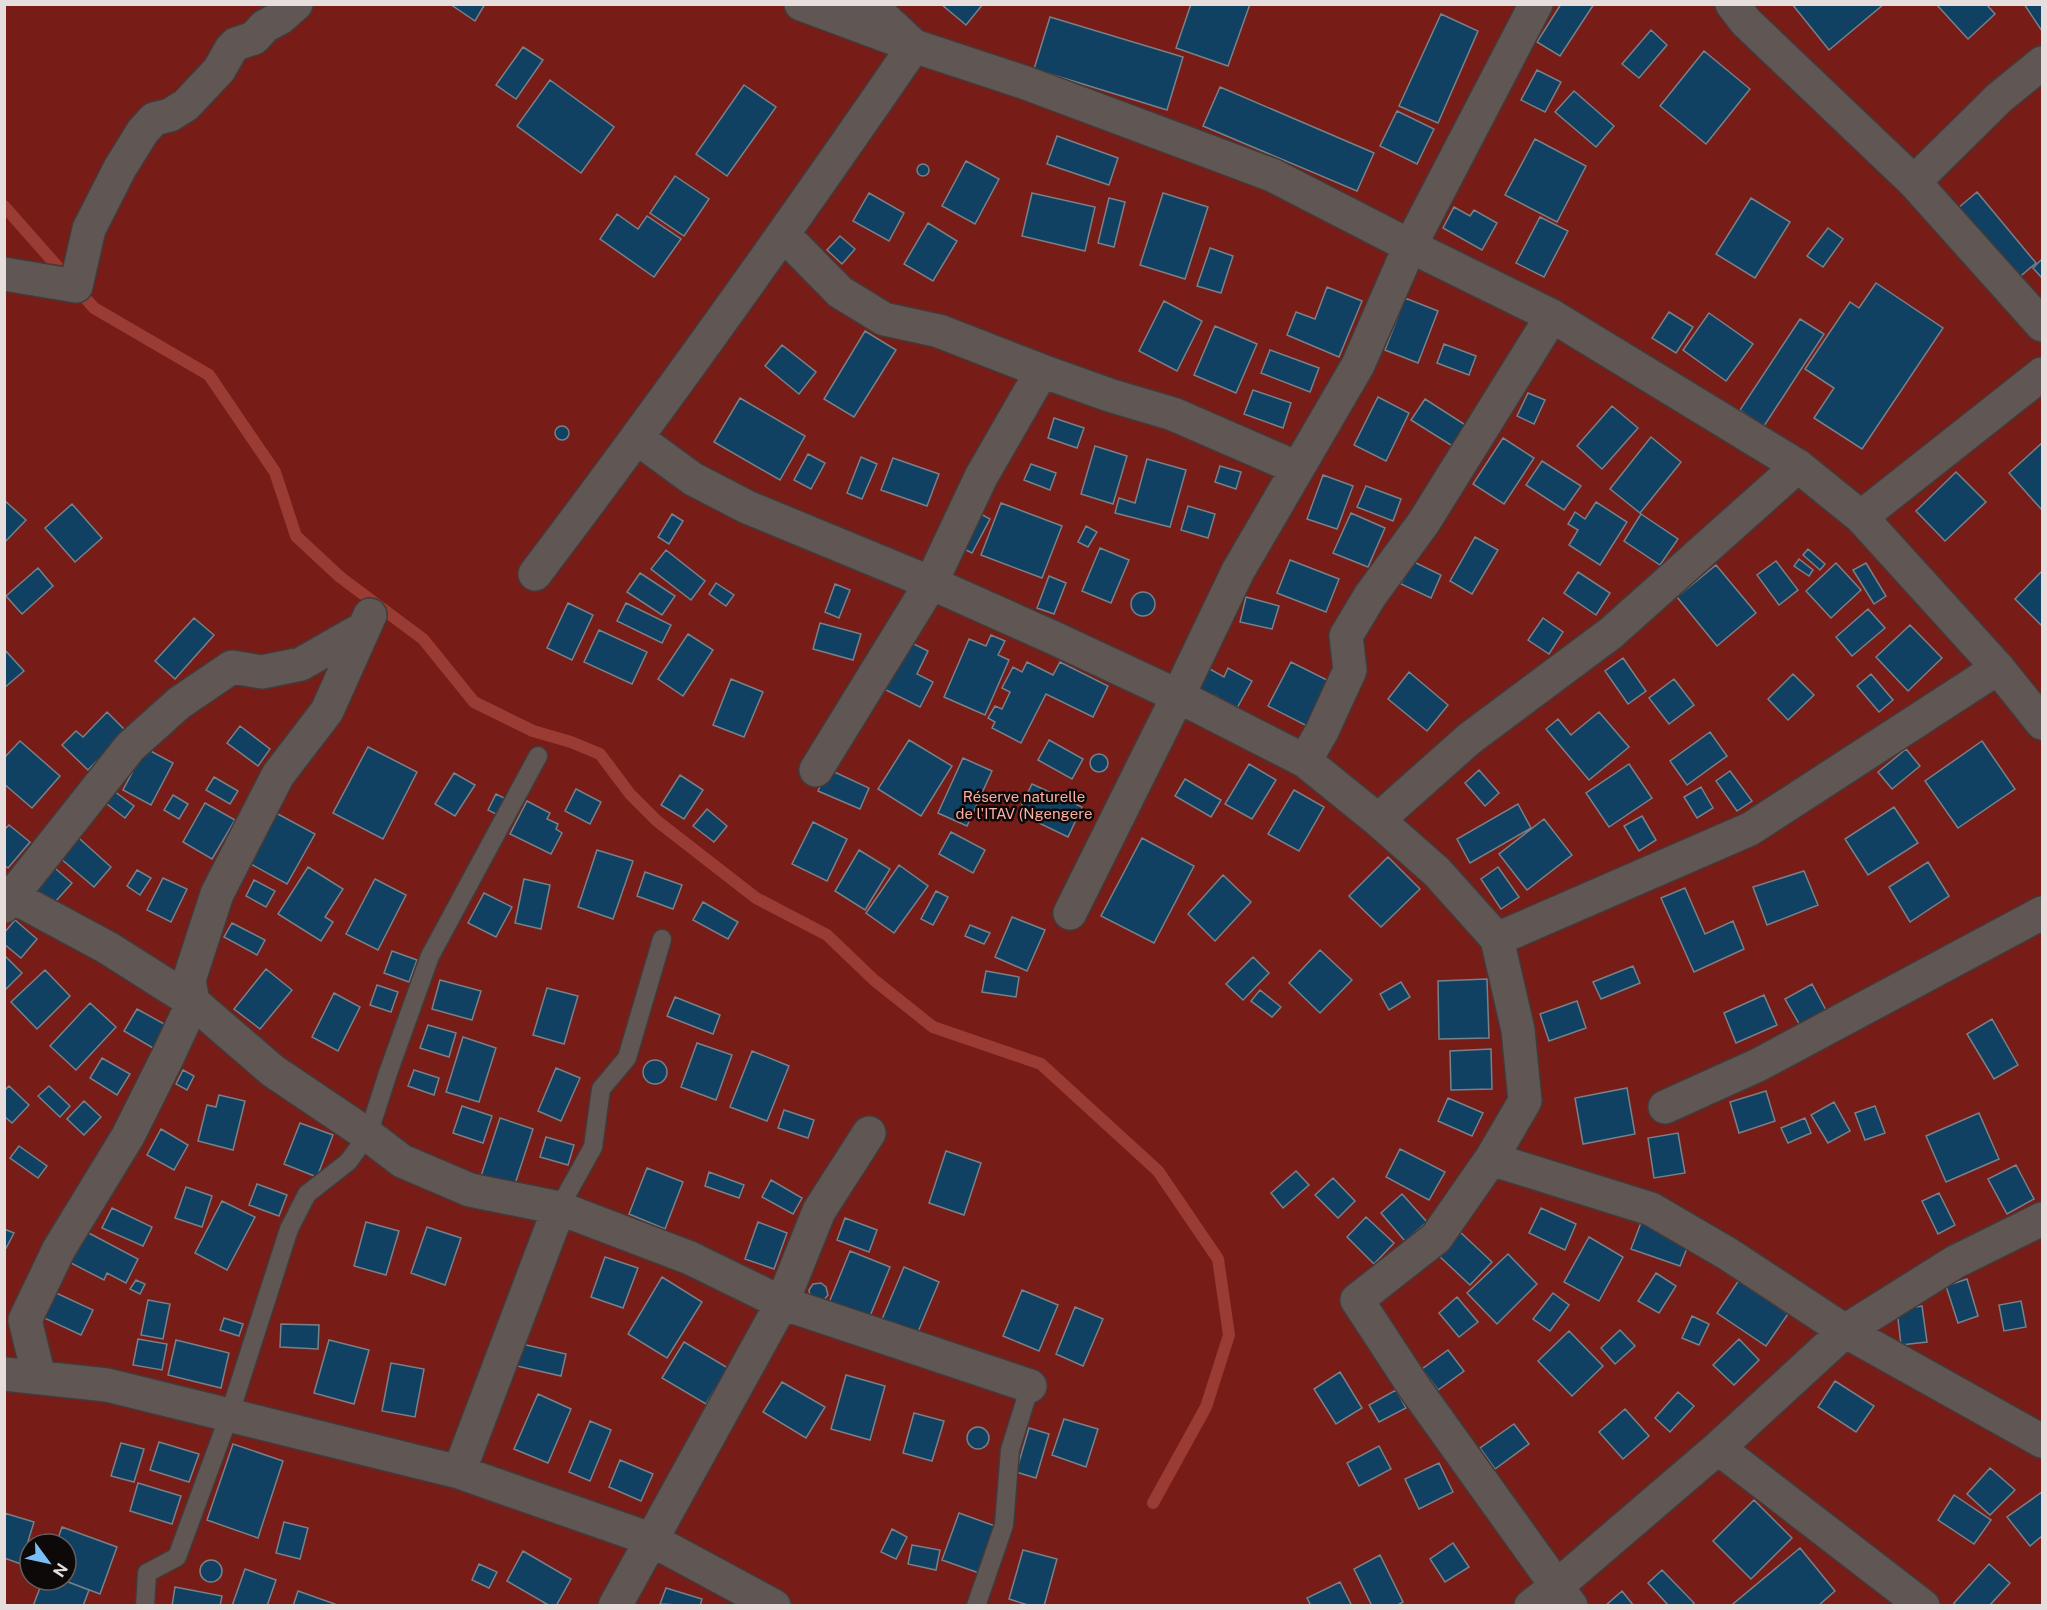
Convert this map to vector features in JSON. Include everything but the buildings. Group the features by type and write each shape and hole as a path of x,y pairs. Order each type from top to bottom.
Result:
{"street":[{"path":"4,274 76,286 89,228 120,168 143,131 154,119 170,115 186,105 219,70 236,44 254,38 265,26 296,4"},
{"path":"801,4 914,46 1026,83 1272,175 1552,316 1798,466 1861,517 1998,668 2043,723"},
{"path":"869,4 914,46"},
{"path":"1070,913 1238,570 1358,365 1410,246 1536,4"},
{"path":"1732,4 1746,22 1914,182 2043,325"},
{"path":"535,574 784,235 914,46"},
{"path":"1914,182 1999,98 2043,63"},
{"path":"784,235 840,292 884,319 939,331 1109,395 1173,414 1297,468"},
{"path":"1305,761 1322,731 1350,670 1346,636 1370,596 1424,522 1552,316"},
{"path":"816,770 932,583 981,477 1042,371"},
{"path":"1861,517 2043,374"},
{"path":"637,438 693,479 747,507 932,583 1178,696 1305,761 1378,820 1437,872 1497,939 1518,1030 1525,1101 1491,1159 1436,1238 1357,1300 1414,1386 1564,1596"},
{"path":"1378,820 1469,739 1611,633 1798,466"},
{"path":"39,1377 25,1320 58,1249 128,1136 193,1002 189,980 217,894 278,775 327,711 367,622 301,664 262,672 232,667 179,703 130,747 7,898 108,948 193,1002 273,1071 368,1135 402,1161 470,1190 559,1208 690,1258 782,1303 1030,1386"},
{"path":"1497,939 1750,829 1998,668"},
{"path":"1665,1107 1758,1065 2043,913"},
{"path":"615,1605 782,1303 819,1210 869,1133"},
{"path":"1491,1159 1651,1209 1728,1254 1845,1332 2043,1441"},
{"path":"459,1472 559,1208"},
{"path":"1531,1605 1564,1596 1718,1448 1845,1332 1955,1262 2043,1219"},
{"path":"4,1374 107,1386 459,1472 650,1539 774,1605"},
{"path":"1718,1448 1923,1605"}],"lane":[{"path":"145,1605 147,1573 177,1557 229,1416 289,1230 308,1194 348,1162 368,1135 430,956 538,756"},
{"path":"559,1208 593,1147 601,1089 627,1058 662,939"},
{"path":"976,1605 1004,1525 1010,1450 1030,1386"}],"green space":[{"name":"Réserve naturelle de l'ITAV (Ngengere","path":"5,5 2042,5 2042,1605 5,1606"}],"waterway":[{"path":"4,206 94,308 209,375 275,472 296,536 340,577 423,639 474,702 533,731 571,742 600,754 630,794 657,821 756,898 827,935 874,980 933,1027 1041,1064 1158,1171 1218,1259 1229,1335 1206,1407 1153,1503"}]}
